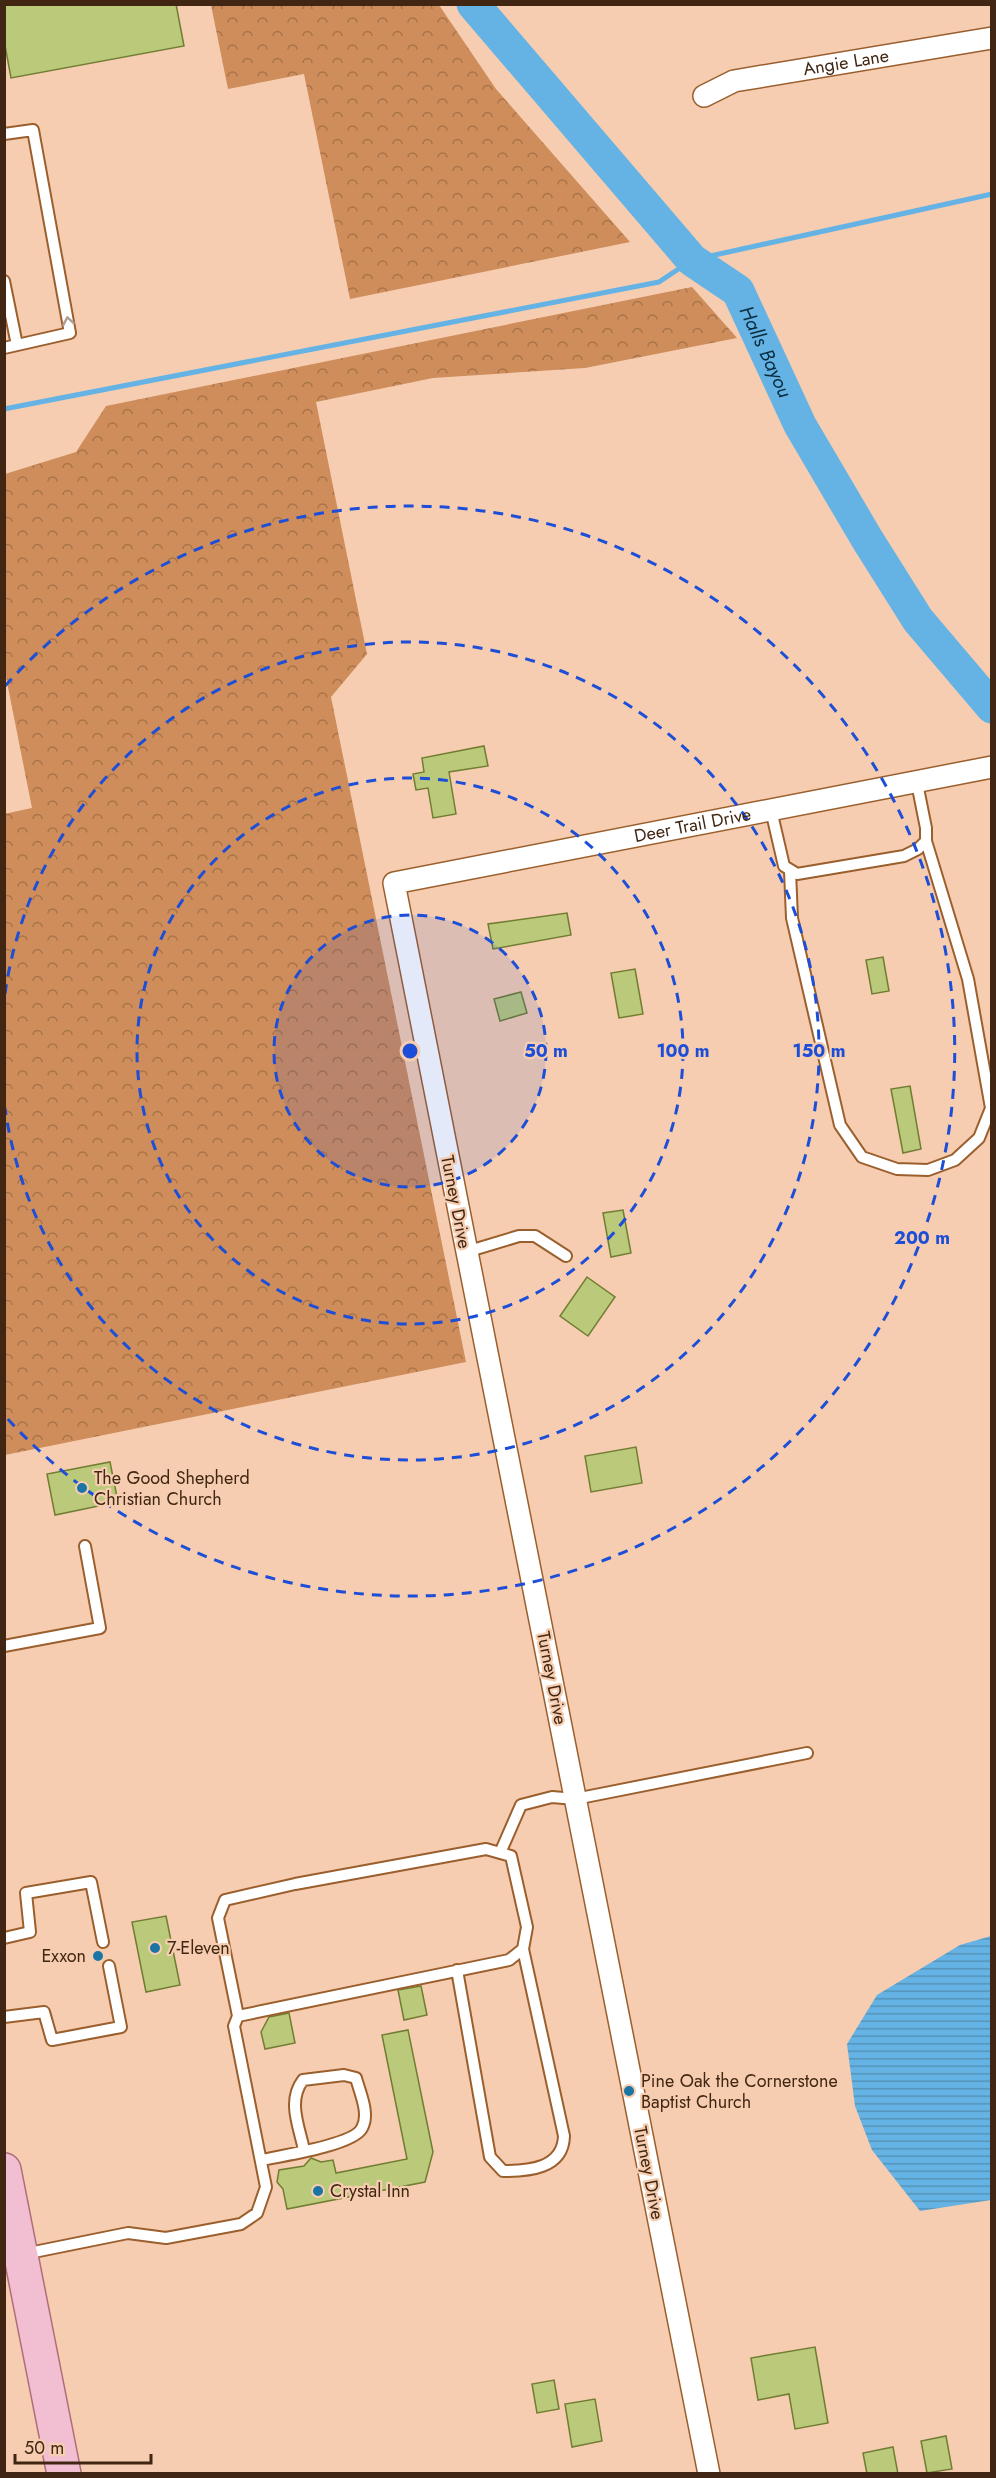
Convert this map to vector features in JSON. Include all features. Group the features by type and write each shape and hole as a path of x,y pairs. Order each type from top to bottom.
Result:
{"main road":[{"path":"4,2170 64,2474"}],"street":[{"name":"Angie Lane","path":"704,96 735,81 992,38"},
{"name":"Deer Trail Drive","path":"394,883 917,783 988,767"},
{"name":"Turney Drive","path":"394,883 465,1252 709,2474"}],"lane":[{"path":"4,134 33,130 70,333 4,348"},
{"path":"4,281 17,345"},
{"path":"790,871 792,918 840,1125 862,1157 897,1169 928,1170 955,1160 980,1138 991,1108 968,979 926,841 926,828 917,783"},
{"path":"771,810 784,866 790,871 806,874 904,856 918,849 926,841"},
{"path":"465,1252 519,1236 535,1236 566,1256"},
{"path":"4,1646 100,1628 85,1546"},
{"path":"500,1853 521,1805 552,1797 575,1799 807,1753"},
{"path":"21,2254 128,2233 166,2238 241,2224 257,2213 266,2187 234,2026 238,2016 218,1918 225,1900 295,1884 486,1848 511,1856 527,1927 523,1949 564,2136 564,2146 556,2158 545,2167 503,2171 490,2157 457,1971"},
{"path":"4,1938 30,1932 26,1893 91,1882 103,1942"},
{"path":"238,2016 509,1960 523,1949"},
{"path":"4,2017 44,2012 52,2040 121,2027 109,1966"},
{"path":"261,2160 304,2150 349,2139 362,2129 365,2114 356,2078 344,2075 303,2080 296,2090 293,2103 304,2150"}],"green space":[{"path":"211,5 439,5 496,89 630,242 350,299 304,74 228,89"},
{"path":"692,287 737,338 585,368 433,378 316,402 367,654 331,697 466,1362 5,1455 4,814 32,808 5,672 5,474 76,452 106,406"}],"water":[{"path":"991,1936 991,2200 920,2211 872,2150 855,2106 847,2044 877,1995 960,1945"}],"building":[{"path":"4,4 176,4 184,46 11,78 4,40"},
{"path":"484,746 488,766 449,772 456,814 433,818 428,788 416,790 413,774 424,772 422,758"},
{"path":"567,913 571,935 493,949 488,924"},
{"path":"883,957 889,991 872,994 866,960"},
{"path":"635,969 643,1014 619,1018 611,973"},
{"path":"521,992 527,1013 500,1021 494,999"},
{"path":"910,1086 921,1149 903,1153 891,1089"},
{"path":"623,1210 631,1253 611,1257 603,1213"},
{"path":"587,1277 615,1297 588,1336 560,1316"},
{"path":"636,1447 642,1483 591,1492 585,1456"},
{"name":"The Good Shepherd Christian Church","path":"110,1462 118,1502 55,1515 47,1474"},
{"name":"7-Eleven","path":"166,1916 180,1985 146,1992 132,1922"},
{"path":"421,1986 427,2015 404,2020 398,1990"},
{"path":"289,2013 295,2043 265,2049 261,2032 269,2017"},
{"path":"408,2030 433,2152 425,2182 287,2209 283,2189 277,2182 279,2170 304,2166 311,2158 321,2162 333,2160 336,2173 407,2159 382,2035"},
{"path":"815,2347 828,2423 795,2429 789,2394 758,2400 751,2358"},
{"path":"554,2380 559,2409 537,2413 532,2384"},
{"path":"595,2399 602,2441 572,2447 565,2404"},
{"path":"946,2436 952,2469 927,2473 921,2441"},
{"path":"893,2447 898,2474 867,2474 863,2453"}],"waterway":[{"name":"Halls Bayou","path":"473,4 692,260 738,291 800,425 867,539 918,620 992,707"},
{"path":"4,409 659,282 692,260 992,194"}],"place":[{"name":"The Good Shepherd Christian Church","path":"82,1488"},
{"name":"7-Eleven","path":"155,1948"},
{"name":"Exxon","path":"98,1956"},
{"name":"Pine Oak the Cornerstone Baptist Church","path":"629,2091"},
{"name":"Crystal Inn","path":"318,2191"}]}
